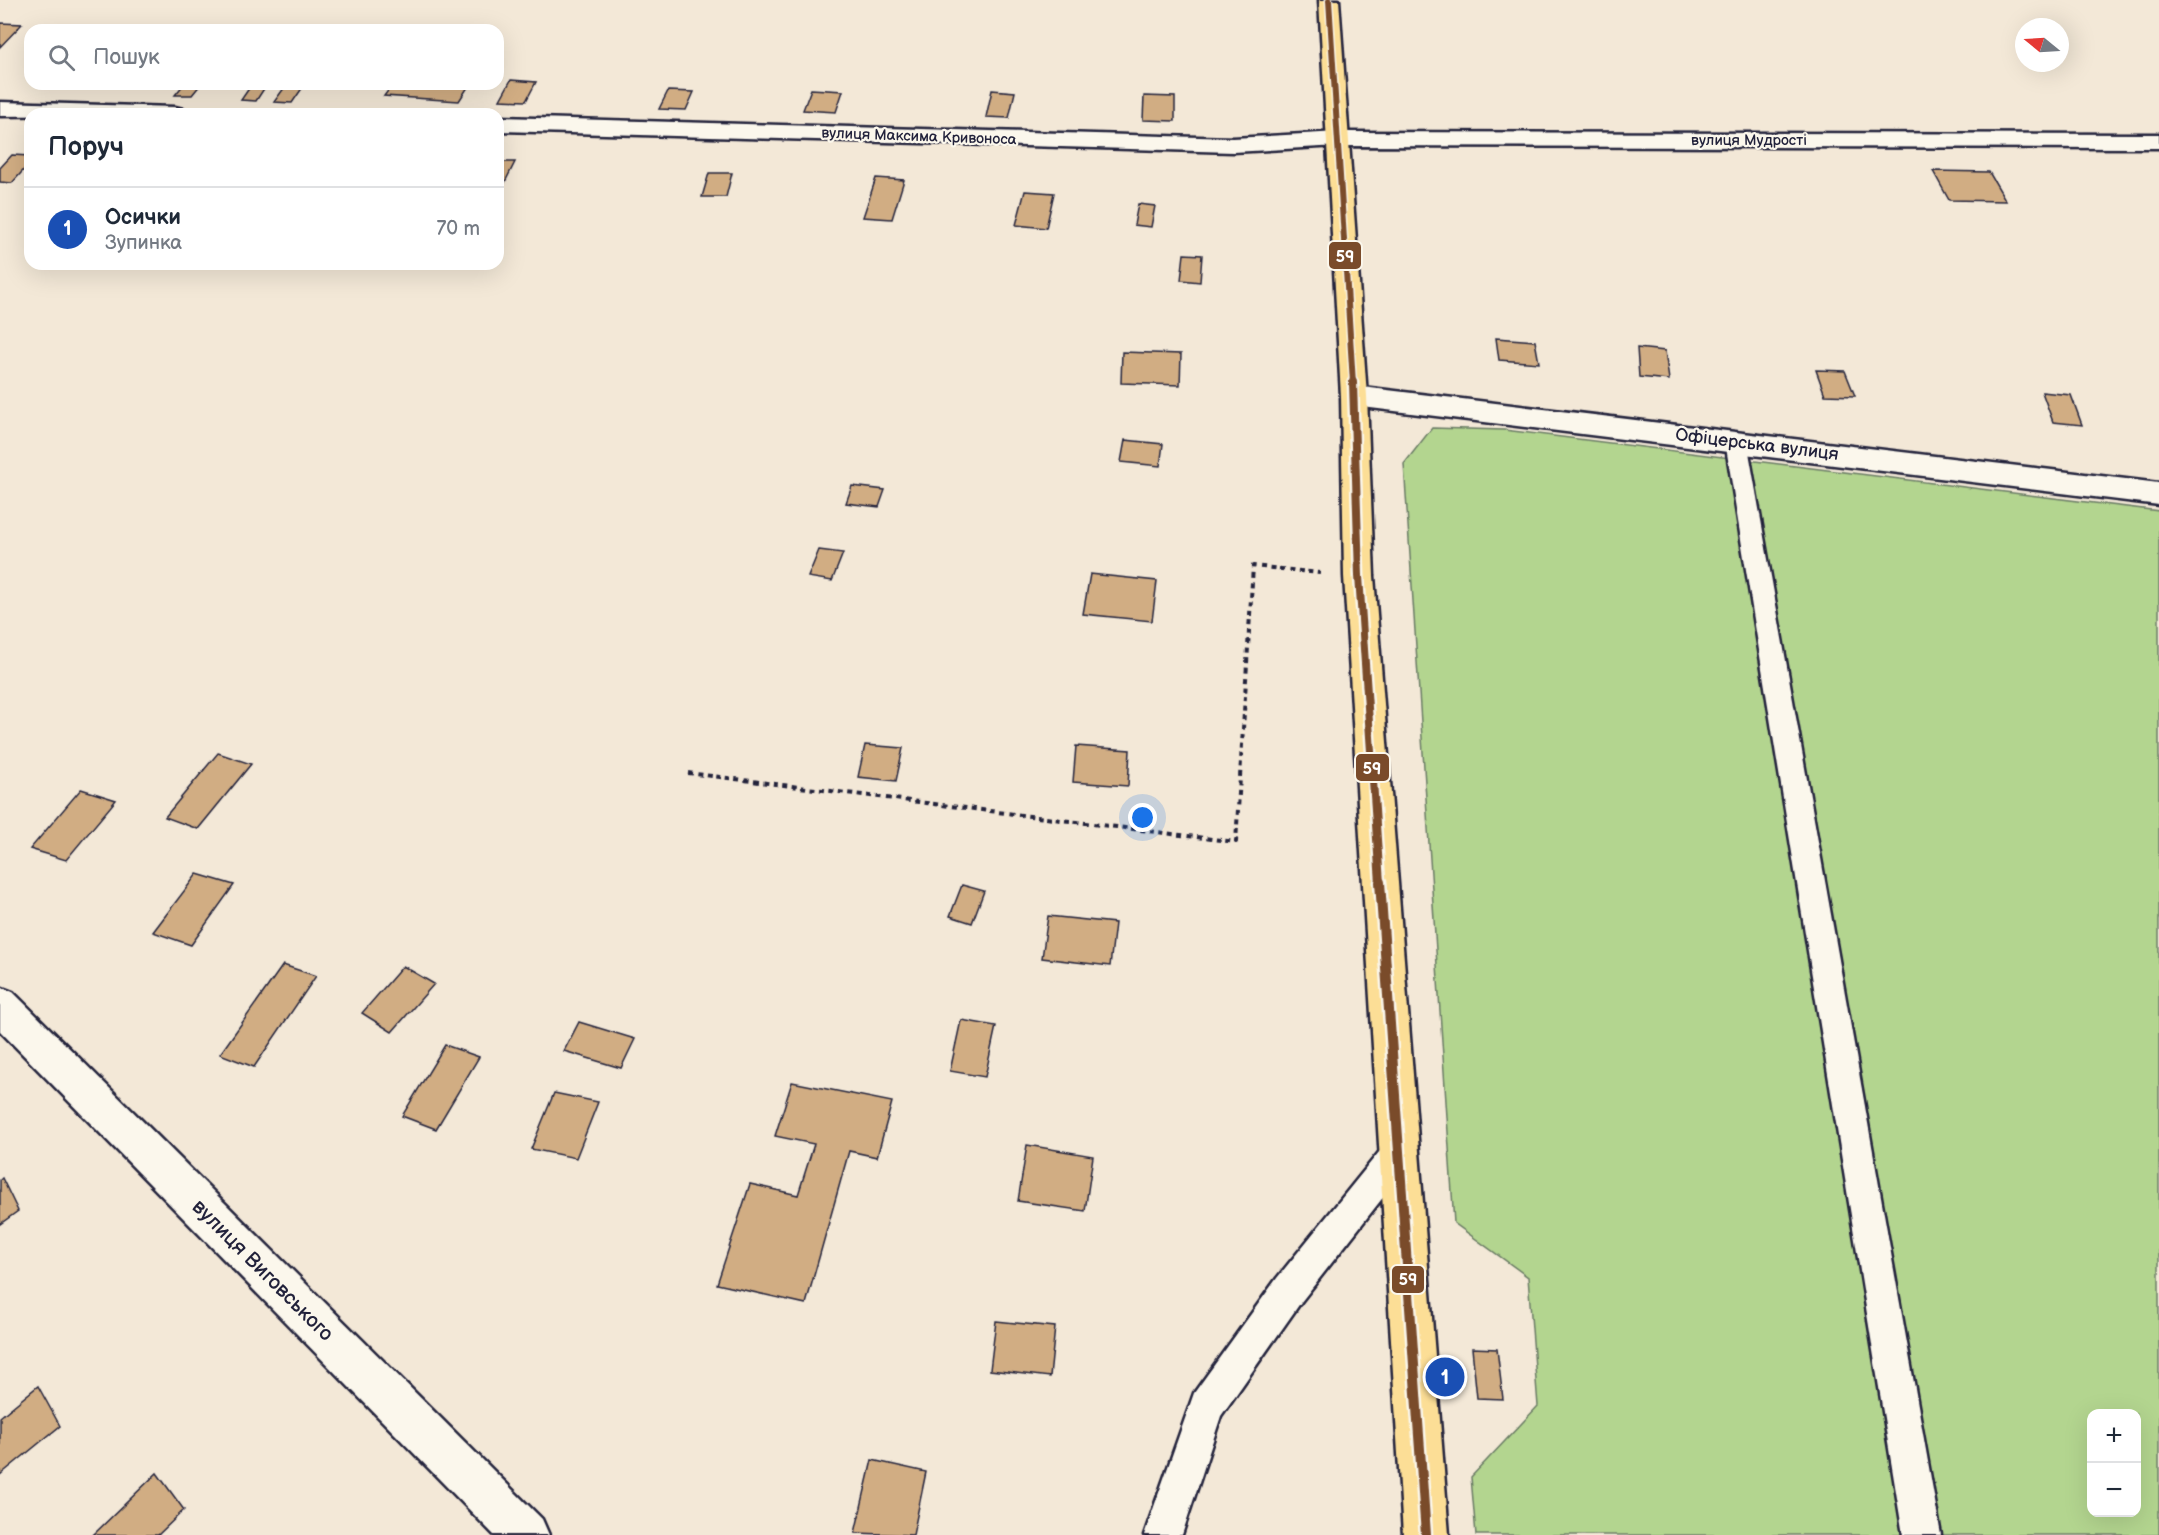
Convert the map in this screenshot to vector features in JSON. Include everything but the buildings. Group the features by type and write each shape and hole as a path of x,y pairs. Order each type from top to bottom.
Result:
{"main road":[{"path":"1329,0 1354,396 1359,576 1426,1535"}],"street":[{"path":"0,109 24,110"},
{"name":"вулиця Максима Кривоноса","path":"504,124 1233,145 1339,140"},
{"name":"вулиця Мудрості","path":"1339,140 2159,141"},
{"name":"Офіцерська вулиця","path":"1354,396 2159,494"},
{"name":"вулиця Виговського","path":"0,1005 526,1535"}],"lane":[{"path":"1736,441 1922,1535"},
{"path":"1163,1535 1207,1406 1289,1290 1399,1152"}],"path":[{"path":"688,773 1236,842 1253,566 1359,576"}],"green space":[{"path":"1432,428 1504,430 2159,511 2159,1535 1476,1535 1471,1477 1538,1406 1528,1277 1454,1223 1404,464"}],"transit line":[{"name":"59","path":"1329,0 1354,396 1359,576 1426,1535"}],"place":[{"name":"Осички","path":"1445,1377"}]}
